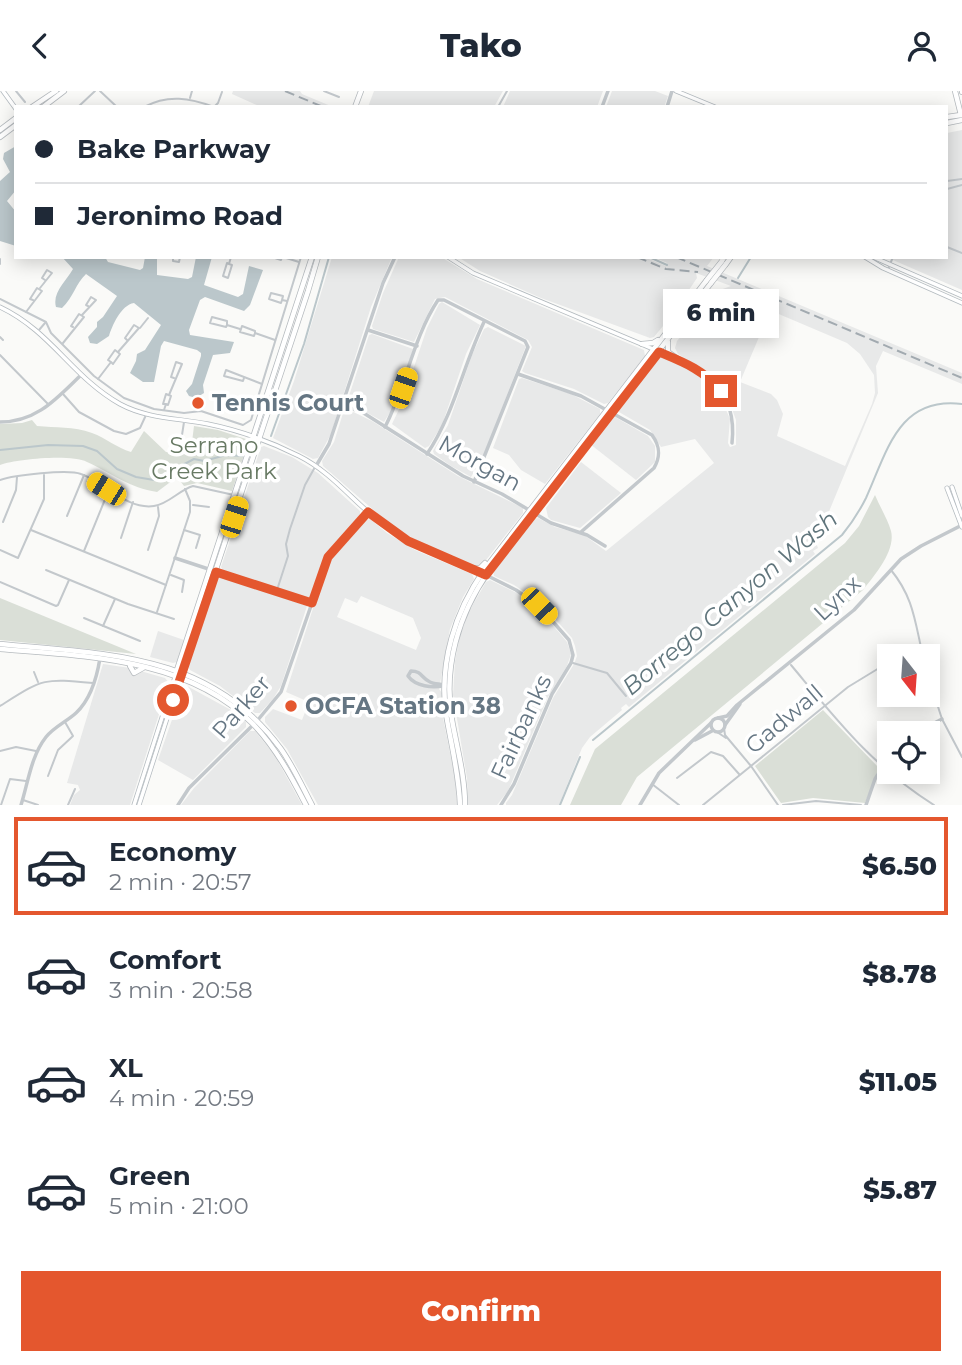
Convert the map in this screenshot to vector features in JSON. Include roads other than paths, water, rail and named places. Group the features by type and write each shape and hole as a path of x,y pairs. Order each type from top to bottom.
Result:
{"main road":[{"path":"3,91 14,106"},
{"path":"35,105 56,91"},
{"path":"46,105 64,91"},
{"path":"674,91 710,105"},
{"path":"955,91 962,118"},
{"path":"257,439 311,259"},
{"path":"137,805 316,259"},
{"path":"451,259 472,273 656,350"},
{"path":"870,259 884,265"},
{"path":"876,259 962,303"},
{"path":"483,574 724,261"},
{"path":"889,268 962,296"},
{"path":"0,307 39,330 81,375 111,398 146,414 208,424 257,439 316,466 341,485 368,512 408,541 483,574"},
{"path":"642,344 665,339"},
{"path":"665,339 668,352 677,359"},
{"path":"962,516 950,488 962,526"},
{"path":"467,568 480,568 532,511"},
{"path":"463,805 446,712 447,655 464,602 496,553"},
{"path":"0,644 100,657 142,659 179,674 255,723 289,762 312,805"},
{"path":"0,649 16,648"},
{"path":"100,657 127,663 134,673 145,667 179,674"},
{"path":"255,723 284,765 306,805"}],"street":[{"path":"16,91 25,102"},
{"path":"80,105 95,91"},
{"path":"100,91 115,105"},
{"path":"190,99 192,91"},
{"path":"324,91 339,97"},
{"path":"150,105 168,99 190,99 208,105"},
{"path":"168,99 168,105"},
{"path":"952,187 948,181 962,179"},
{"path":"948,189 962,185"},
{"path":"0,259 0,264"},
{"path":"229,264 231,259"},
{"path":"289,259 300,263"},
{"path":"0,299 46,322 51,333 97,380 124,398 164,411 197,411 243,425 251,420 301,259"},
{"path":"276,592 288,556 286,544 290,529 305,485 329,444 383,283 394,259"},
{"path":"884,265 886,259"},
{"path":"889,268 892,259"},
{"path":"26,313 33,300 36,302 42,291 39,289 45,280"},
{"path":"385,427 398,402 426,323 440,299 528,344 492,442 474,482"},
{"path":"282,300 288,301"},
{"path":"73,327 76,329 88,306"},
{"path":"62,343 79,314 82,316"},
{"path":"212,317 228,321 226,324 226,327 210,323 212,317"},
{"path":"97,380 111,362 113,364 127,340 130,341 148,318"},
{"path":"39,330 46,322"},
{"path":"427,454 446,422 469,354 484,322"},
{"path":"226,324 241,329 240,332 254,336 254,333"},
{"path":"127,340 125,338 134,325 139,328"},
{"path":"241,329 242,326 256,331 254,333"},
{"path":"368,330 417,346"},
{"path":"254,333 276,340"},
{"path":"0,337 3,340"},
{"path":"656,350 708,376 724,395 733,425 732,443"},
{"path":"0,355 49,405"},
{"path":"164,411 166,404 163,404 166,394 169,395 176,362 182,364 177,379 174,378"},
{"path":"244,378 243,381 224,376 226,370 262,384"},
{"path":"518,373 575,393 652,435 658,444 659,457 649,473 581,532"},
{"path":"0,422 29,418 49,405 81,375"},
{"path":"62,393 79,412 121,433 126,434 141,427 146,414"},
{"name":"Morgan","path":"341,405 362,412 474,482 502,494 551,523 581,532 605,546"},
{"path":"176,439 182,435 184,421"},
{"path":"0,479 73,472 84,475 133,502 149,506 167,502 185,489 199,486 237,496"},
{"path":"0,550 18,558 45,493 44,474"},
{"path":"67,516 84,475"},
{"path":"3,522 16,490 17,476"},
{"path":"157,614 191,505 185,489"},
{"path":"83,552 109,491"},
{"path":"121,538 133,502"},
{"path":"148,550 159,516 157,505"},
{"path":"191,505 209,507"},
{"name":"Parker","path":"178,805 189,788 272,705 284,687 328,557 368,512"},
{"name":"Lynx","path":"711,723 727,716 854,610 890,570 915,549 962,526"},
{"path":"196,548 204,528"},
{"path":"31,530 166,585"},
{"path":"184,530 200,535"},
{"path":"175,558 312,603"},
{"path":"46,570 174,619"},
{"path":"890,570 901,582 912,606 921,644"},
{"path":"483,574 519,591 539,606 569,640 572,663 607,673 626,696"},
{"path":"170,575 186,580 182,592"},
{"path":"0,582 56,606 69,579"},
{"path":"103,626 115,598"},
{"path":"85,618 140,641"},
{"path":"38,805 22,802 37,751 46,737 84,704 100,657"},
{"name":"Fairbanks","path":"501,805 514,784 552,694 572,663"},
{"path":"789,663 855,742 877,762"},
{"name":"Gadwall","path":"703,805 855,682 877,669"},
{"path":"411,671 417,671 430,682 447,686 422,685 408,676 411,671"},
{"path":"34,673 38,683"},
{"path":"0,706 38,683 58,680 93,683"},
{"name":"Lynx","path":"724,727 740,704"},
{"path":"938,707 962,757"},
{"path":"718,718 723,720 730,741 778,805"},
{"path":"938,721 942,719"},
{"path":"48,776 58,750 73,736 65,721"},
{"path":"640,805 652,783 672,759 711,723 715,732 730,741"},
{"path":"693,741 724,727"},
{"path":"0,751 16,747 37,751"},
{"path":"677,778 711,752 723,756 740,775"},
{"path":"866,805 877,776"},
{"path":"1,805 10,779 27,781"},
{"path":"652,783 678,805"},
{"path":"905,784 934,805"},
{"path":"68,805 75,789"},
{"path":"783,805 816,801 861,805"}],"waterway":[{"path":"271,436 304,344 328,259"},
{"path":"654,259 667,265"},
{"path":"738,278 750,259"},
{"name":"Borrego Canyon Wash","path":"593,740 842,535 863,503 889,446 909,418 923,409 940,404 962,404"},
{"path":"0,450 48,445 83,446 97,451 117,469 136,477 154,480 194,459 204,461 226,455 242,456"},
{"name":"Borrego Canyon Wash","path":"560,805 580,757"}],"railway":[{"path":"285,91 318,105"},
{"path":"642,259 666,269 698,272"},
{"path":"681,259 962,378"}],"place":[{"name":"Tennis Court","path":"198,403"},
{"name":"OCFA Station 38","path":"291,706"}],"park label":[{"name":"Serrano Creek Park","path":"214,458"}]}
